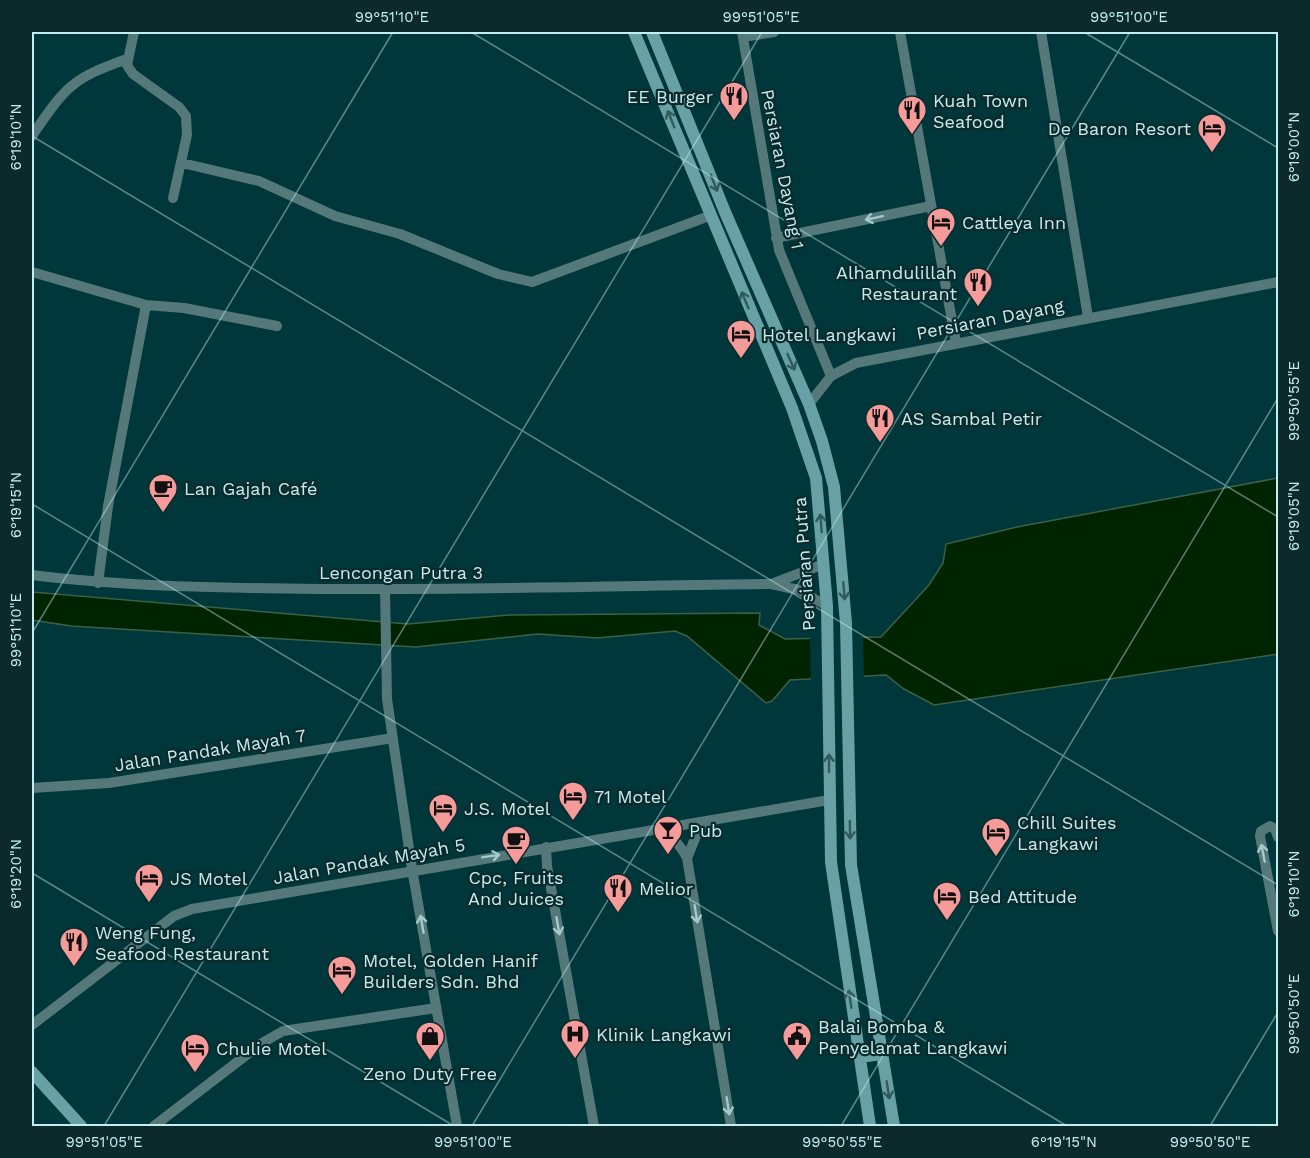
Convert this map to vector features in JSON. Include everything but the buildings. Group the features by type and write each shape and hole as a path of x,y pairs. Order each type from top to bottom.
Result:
{"main road":[{"name":"Persiaran Putra","path":"634,32 806,443 816,478 827,606 829,800 834,899 870,1126"},
{"name":"Persiaran Putra","path":"652,32 725,212 809,404 834,487 846,623 851,865 894,1126"},
{"path":"859,1057 882,1054"},
{"path":"32,1072 81,1126"}],"street":[{"path":"134,32 127,65 133,74 179,107 186,117 187,135 172,198"},
{"path":"742,34 774,32"},
{"path":"900,32 956,343"},
{"path":"1041,32 1088,317"},
{"name":"Persiaran Dayang 1","path":"742,34 777,238 831,376"},
{"path":"32,136 66,88 89,72 127,59"},
{"path":"182,163 259,181 334,216 400,234 498,273 526,281 552,276 710,216"},
{"path":"777,238 932,206"},
{"path":"32,272 146,305 184,308 277,326"},
{"name":"Persiaran Dayang","path":"831,376 856,363 1278,282"},
{"path":"98,583 108,506 146,305"},
{"path":"809,404 831,376"},
{"path":"771,584 824,564"},
{"name":"Lencongan Putra 3","path":"32,575 98,583 385,589 771,584"},
{"path":"771,584 799,590 827,606"},
{"path":"385,589 387,699 412,869 457,1126"},
{"name":"Jalan Pandak Mayah 7","path":"32,788 109,783 393,738"},
{"name":"Jalan Pandak Mayah 5","path":"32,1025 183,911 412,869 829,800"},
{"path":"687,858 698,831 712,819"},
{"path":"1278,837 1275,829 1270,826 1261,831 1260,837 1278,931"},
{"path":"656,829 672,836 687,858 731,1126"},
{"path":"546,847 547,866 594,1126"},
{"path":"154,1126 267,1040 283,1031 436,1008"}],"shaded area":[{"path":"1278,478 1278,654 934,705 904,689 886,675 790,680 772,701 766,703 687,636 675,631 597,638 538,634 416,647 71,626 32,620 32,592 408,624 509,615 760,613 759,625 785,639 881,637 929,585 943,563 946,544 1017,527"}],"pier":[{"path":"863,635 864,679 811,682 810,636"}],"place":[{"name":"EE Burger","path":"734,122"},
{"name":"Kuah Town Seafood","path":"912,136"},
{"name":"De Baron Resort","path":"1212,154"},
{"name":"Cattleya Inn","path":"941,248"},
{"name":"Alhamdulillah Restaurant","path":"978,308"},
{"name":"Hotel Langkawi","path":"741,360"},
{"name":"AS Sambal Petir","path":"880,444"},
{"name":"Lan Gajah Café","path":"163,514"},
{"name":"71 Motel","path":"573,822"},
{"name":"J.S. Motel","path":"443,834"},
{"name":"Pub","path":"668,856"},
{"name":"Chill Suites Langkawi","path":"996,858"},
{"name":"Cpc, Fruits And Juices","path":"516,866"},
{"name":"JS Motel","path":"149,904"},
{"name":"Melior","path":"618,914"},
{"name":"Bed Attitude","path":"947,922"},
{"name":"Weng Fung, Seafood Restaurant","path":"74,968"},
{"name":"Motel, Golden Hanif Builders Sdn. Bhd","path":"342,996"},
{"name":"Klinik Langkawi","path":"575,1060"},
{"name":"Zeno Duty Free","path":"430,1062"},
{"name":"Balai Bomba & Penyelamat Langkawi","path":"797,1062"},
{"name":"Chulie Motel","path":"195,1074"}]}
